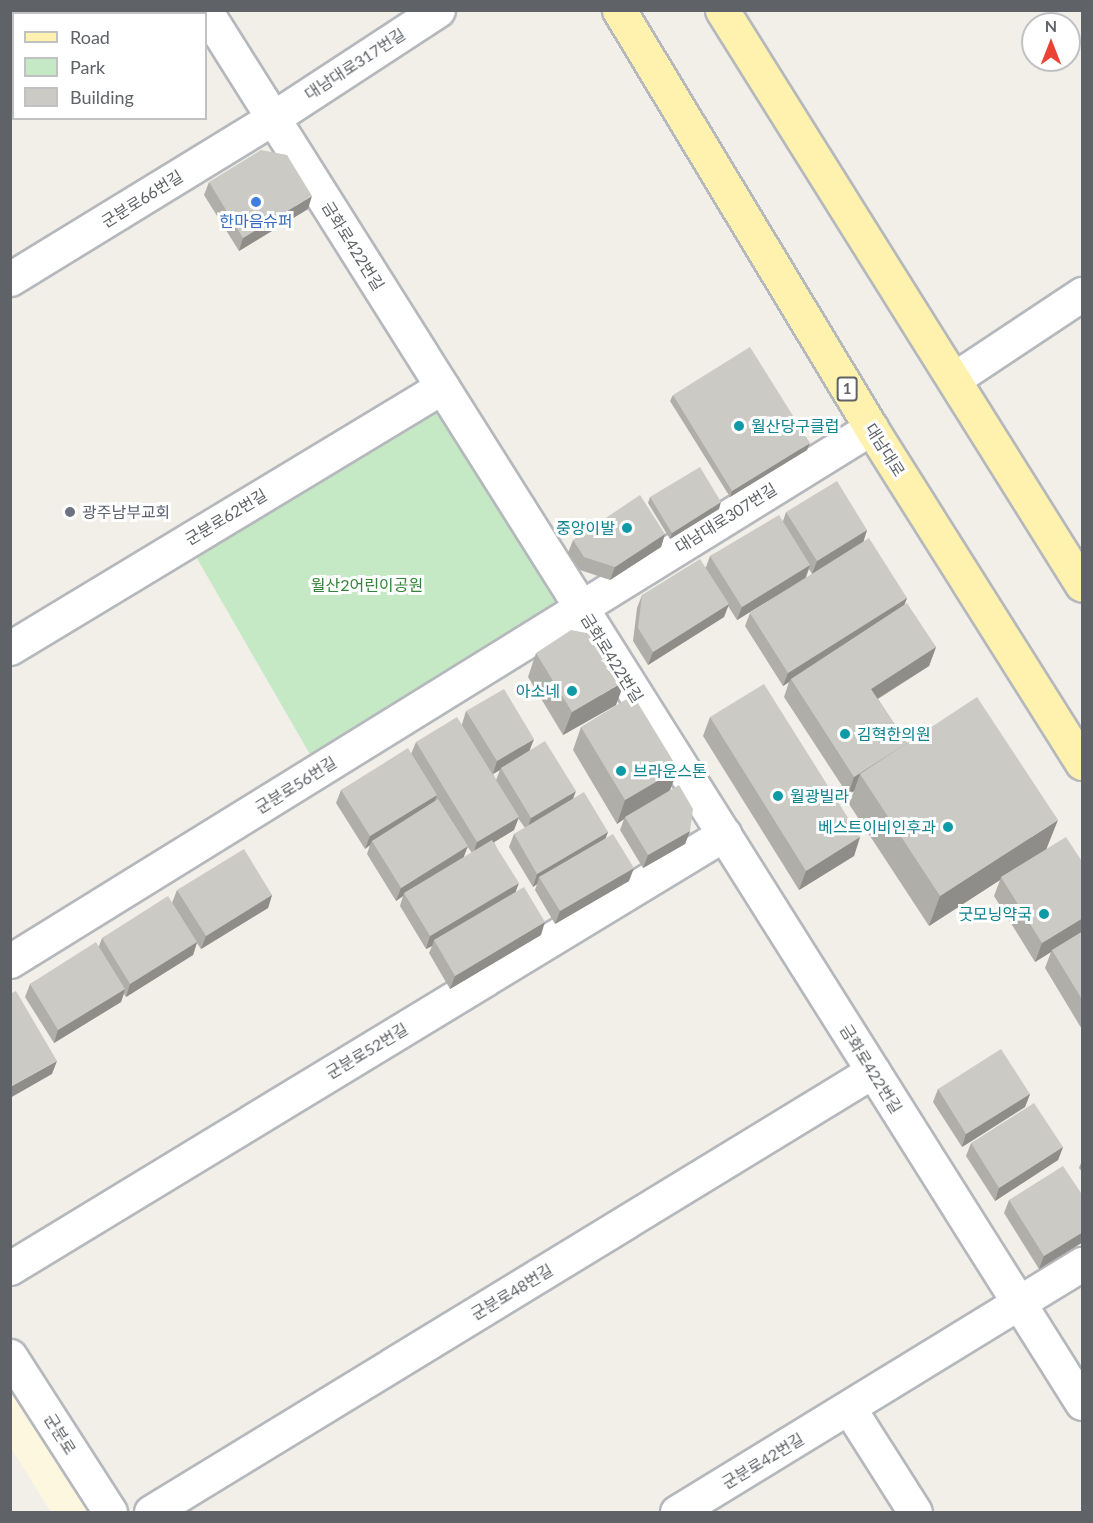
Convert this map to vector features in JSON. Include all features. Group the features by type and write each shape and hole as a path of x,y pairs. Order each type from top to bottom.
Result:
{"main road":[{"name":"대남대로","path":"619,10 871,428 1083,763"},
{"path":"722,10 1083,585"}],"street":[{"name":"대남대로317번길","path":"273,118 438,10"},
{"name":"금화로422번길","path":"207,13 1083,1403"},
{"name":"군분로66번길","path":"10,279 273,118"},
{"path":"954,379 1083,294"},
{"name":"군분로62번길","path":"10,648 442,387"},
{"name":"대남대로307번길","path":"581,608 871,428"},
{"name":"군분로56번길","path":"10,961 581,608"},
{"name":"군분로52번길","path":"10,1268 724,834"},
{"name":"군분로48번길","path":"151,1512 873,1071"},
{"name":"군분로42번길","path":"694,1508 849,1408 1020,1305 1083,1264"},
{"name":"군분로","path":"10,1356 110,1512"},
{"path":"849,1408 915,1512"}],"shaded area":[{"path":"10,1380 94,1512 51,1512 11,1448"}],"green space":[{"name":"월산2어린이공원","path":"442,387 581,608 319,770 187,541"}],"building":[{"name":"한마음슈퍼","path":"261,150 287,155 312,196 243,238 209,182"},
{"name":"월산당구클럽","path":"750,347 810,443 732,491 673,395"},
{"path":"700,467 721,502 672,533 650,497"},
{"path":"837,481 867,530 817,561 786,512"},
{"name":"중앙이발","path":"640,495 665,534 615,567 584,557 573,540"},
{"path":"779,515 810,565 742,607 710,556"},
{"path":"869,538 907,598 788,673 750,613"},
{"path":"700,559 729,604 653,652 638,628 642,595"},
{"name":"김혁한의원","path":"907,603 936,647 871,689 907,743 854,777 791,679"},
{"path":"571,630 597,635 625,681 572,712 536,653"},
{"name":"월광빌라","path":"764,684 860,837 806,871 710,717"},
{"path":"504,689 534,739 497,761 466,711"},
{"path":"633,695 678,769 625,800 581,727"},
{"name":"베스트이비인후과","path":"977,697 1058,820 940,896 860,774"},
{"path":"457,717 519,817 477,842 416,742"},
{"path":"545,741 576,791 531,818 501,768"},
{"path":"408,748 437,795 370,836 341,790"},
{"path":"679,785 693,809 690,831 648,855 625,817"},
{"path":"584,792 608,832 537,874 514,834"},
{"path":"438,799 468,846 401,888 372,841"},
{"path":"613,834 634,868 560,911 539,877"},
{"name":"굿모닝약국","path":"1066,837 1083,863 1083,918 1042,943 1001,877"},
{"path":"492,840 519,883 430,936 404,893"},
{"path":"244,849 272,895 206,936 177,890"},
{"path":"524,887 545,922 455,976 434,940"},
{"path":"168,896 197,942 130,984 102,938"},
{"path":"1083,931 1083,1001 1052,950"},
{"path":"96,942 125,989 58,1030 30,984"},
{"path":"16,991 57,1061 10,1087 10,994"},
{"path":"1001,1049 1030,1094 966,1134 938,1089"},
{"path":"1034,1103 1063,1147 999,1188 971,1143"},
{"path":"1063,1166 1083,1196 1083,1232 1044,1256 1009,1200"}],"place":[{"name":"한마음슈퍼","path":"256,202"},
{"name":"월산당구클럽","path":"739,426"},
{"name":"광주남부교회","path":"70,512"},
{"name":"중앙이발","path":"627,528"},
{"name":"아소네","path":"572,691"},
{"name":"김혁한의원","path":"845,734"},
{"name":"브라운스톤","path":"621,771"},
{"name":"월광빌라","path":"778,796"},
{"name":"베스트이비인후과","path":"948,827"},
{"name":"굿모닝약국","path":"1044,914"}]}
